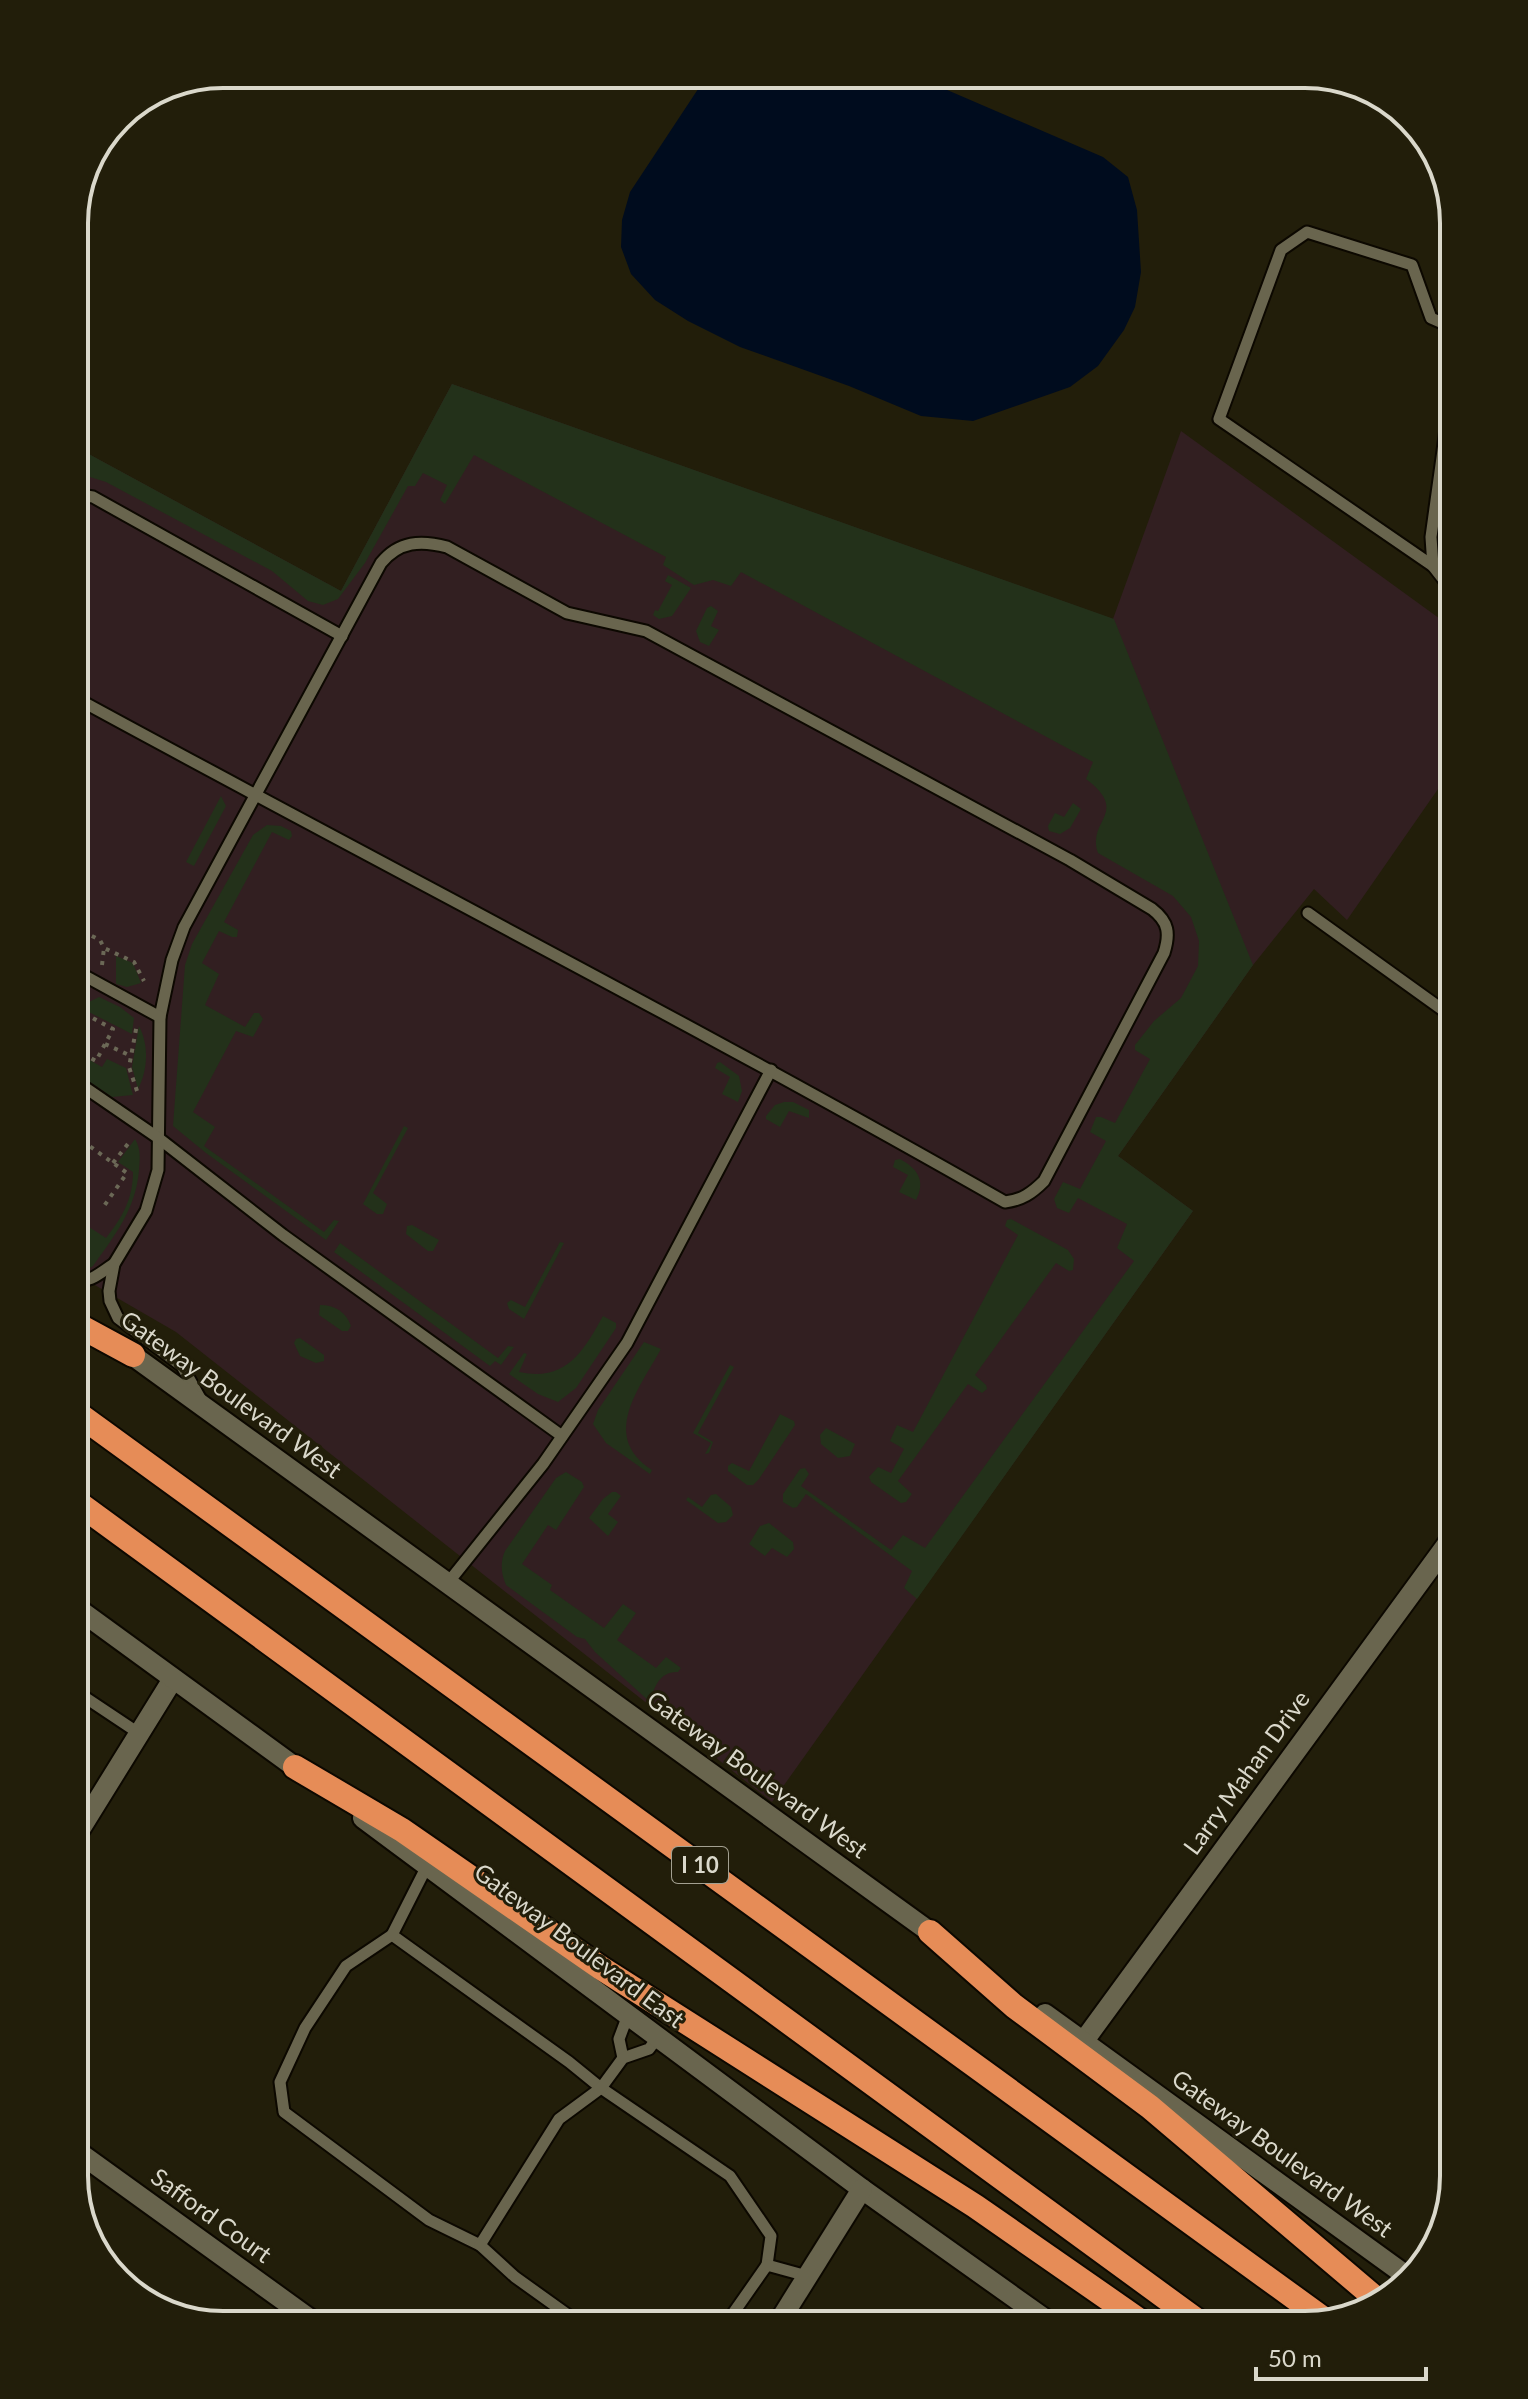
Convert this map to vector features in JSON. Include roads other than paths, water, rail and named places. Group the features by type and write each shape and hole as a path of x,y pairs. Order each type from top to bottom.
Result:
{"highway":[{"path":"88,1331 133,1355"},
{"name":"I 10","path":"88,1421 1312,2311"},
{"path":"88,1510 1184,2311"},
{"path":"295,1767 402,1830 430,1859 975,2206 1126,2311"},
{"path":"930,1932 1014,2006 1150,2107 1370,2294"}],"main road":[{"name":"Gateway Boulevard West","path":"88,1324 1400,2271"},
{"name":"Larry Mahan Drive","path":"1083,2042 1440,1554"},
{"path":"88,1616 295,1767"},
{"path":"88,1817 173,1679"},
{"name":"Gateway Boulevard East","path":"430,1859 628,2015 862,2189 1033,2311"},
{"name":"Safford Court","path":"88,2159 299,2311"},
{"path":"786,2311 862,2189"}],"lane":[{"path":"1440,322 1431,318 1412,265 1307,232 1281,250 1219,419 1433,566 1440,575"},
{"path":"1433,566 1431,537 1440,472"},
{"path":"88,496 342,636"},
{"path":"88,705 255,796 771,1070 1005,1202 1022,1199 1044,1181 1164,953 1168,929 1163,917 1152,909 1070,860 674,645 646,631 567,613 447,547 426,542 406,544 390,553 381,563 342,636 255,796 184,927 172,960 160,1017 158,1170 151,1197 114,1264 109,1291 118,1318 182,1366 207,1411"},
{"path":"1308,913 1440,1008"},
{"path":"88,978 160,1017"},
{"path":"447,1584 543,1464 627,1343 771,1070"},
{"path":"88,1090 157,1137 283,1235 562,1436"},
{"path":"88,1281 114,1264"},
{"path":"88,1699 140,1734"},
{"path":"430,1859 392,1935 346,1966 305,2028 280,2082 284,2112 429,2220 480,2245 515,2277 562,2311"},
{"path":"392,1935 601,2088 730,2176 771,2236 767,2265 735,2311"},
{"path":"623,2058 619,2039 628,2015"},
{"path":"480,2245 559,2119 601,2088 623,2058 649,2049 658,2037"},
{"path":"767,2265 807,2276"}],"water":[{"path":"699,88 943,88 1103,157 1128,177 1137,210 1141,272 1135,307 1124,330 1098,366 1070,387 973,421 921,416 740,347 688,321 655,300 631,274 621,247 622,220 630,192"}]}
